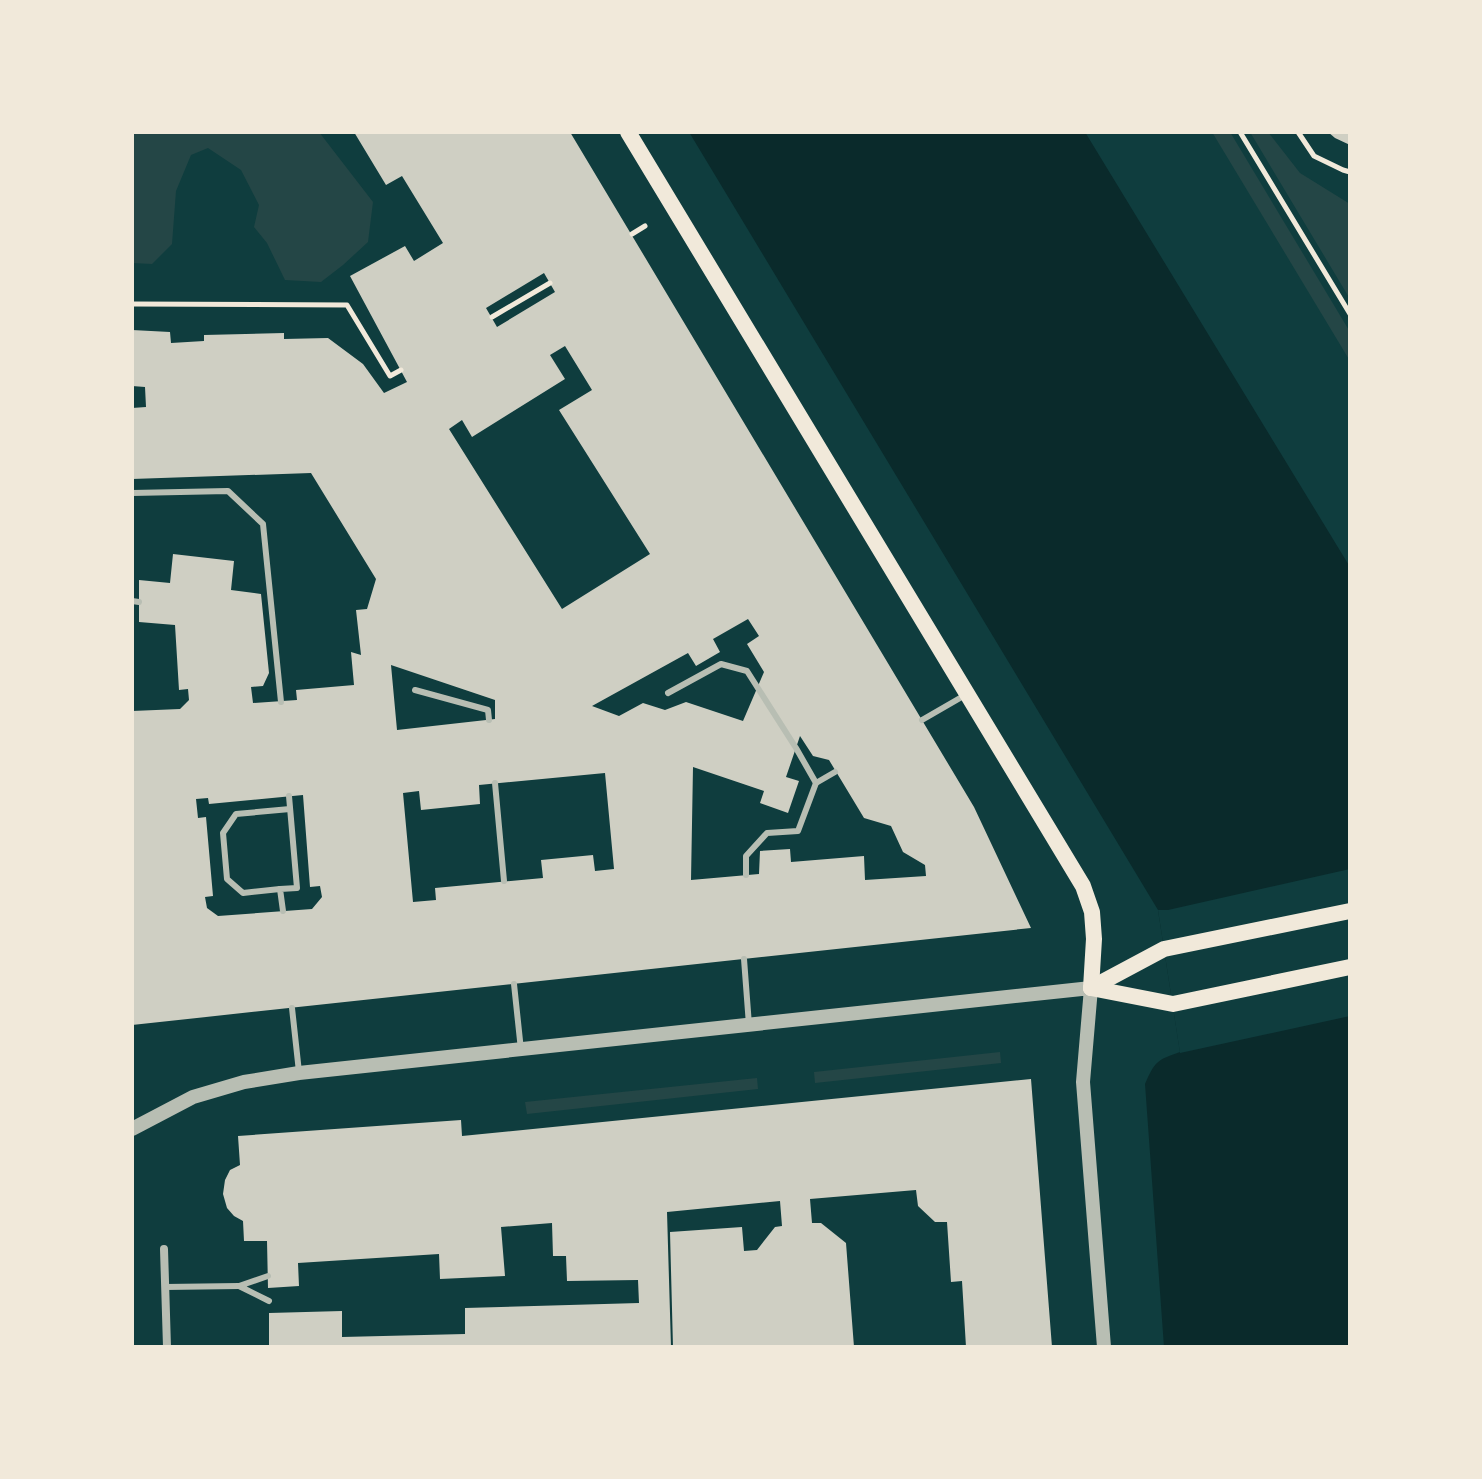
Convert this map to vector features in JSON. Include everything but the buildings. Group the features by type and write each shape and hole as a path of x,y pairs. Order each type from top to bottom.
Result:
{"main road":[{"path":"628,132 1083,886 1092,912 1091,988"},
{"path":"1091,988 1164,949 1350,911"},
{"path":"1091,988 1173,1004 1350,967"}],"street":[{"path":"133,1127 193,1097 244,1082 299,1073 1091,988 1083,1082 1104,1347"},
{"path":"164,1249 167,1347"}],"lane":[{"path":"132,493 228,491 263,524 281,702"},
{"path":"263,614 273,615"},
{"path":"668,693 721,664 747,671 816,783"},
{"path":"415,690 488,710 489,720"},
{"path":"922,720 968,694"},
{"path":"746,875 746,856 767,833 798,831 816,783 835,772"},
{"path":"495,783 504,881"},
{"path":"289,796 297,888 243,893 227,879 223,833 236,814 290,809"},
{"path":"280,889 283,911"},
{"path":"744,959 749,1025"},
{"path":"514,984 521,1050"},
{"path":"292,1008 299,1073"},
{"path":"165,1287 239,1286 268,1276"},
{"path":"239,1286 269,1301"}],"path":[{"path":"1240,132 1350,314"},
{"path":"1298,132 1314,156 1350,172"},
{"path":"632,234 645,226"},
{"path":"492,317 550,283"},
{"path":"132,304 347,305 390,376 401,370"}],"shaded area":[{"path":"132,132 319,132 373,202 368,242 321,282 285,280 267,243 254,227 259,205 241,170 208,148 191,155 176,191 172,244 152,264 132,263"},
{"path":"689,132 1085,132 1350,567 1350,1347 1164,1347 1145,1084 1158,1062 1180,1052 1158,910"},
{"path":"1212,132 1230,132 1350,332 1350,361"},
{"path":"1250,132 1268,132 1300,173 1350,204 1350,299"},
{"path":"1000,1052 1001,1063 815,1083 814,1072"},
{"path":"757,1078 758,1089 527,1114 525,1102"}],"pier":[{"path":"1350,869 1350,1016 1180,1053 1158,910"}]}
